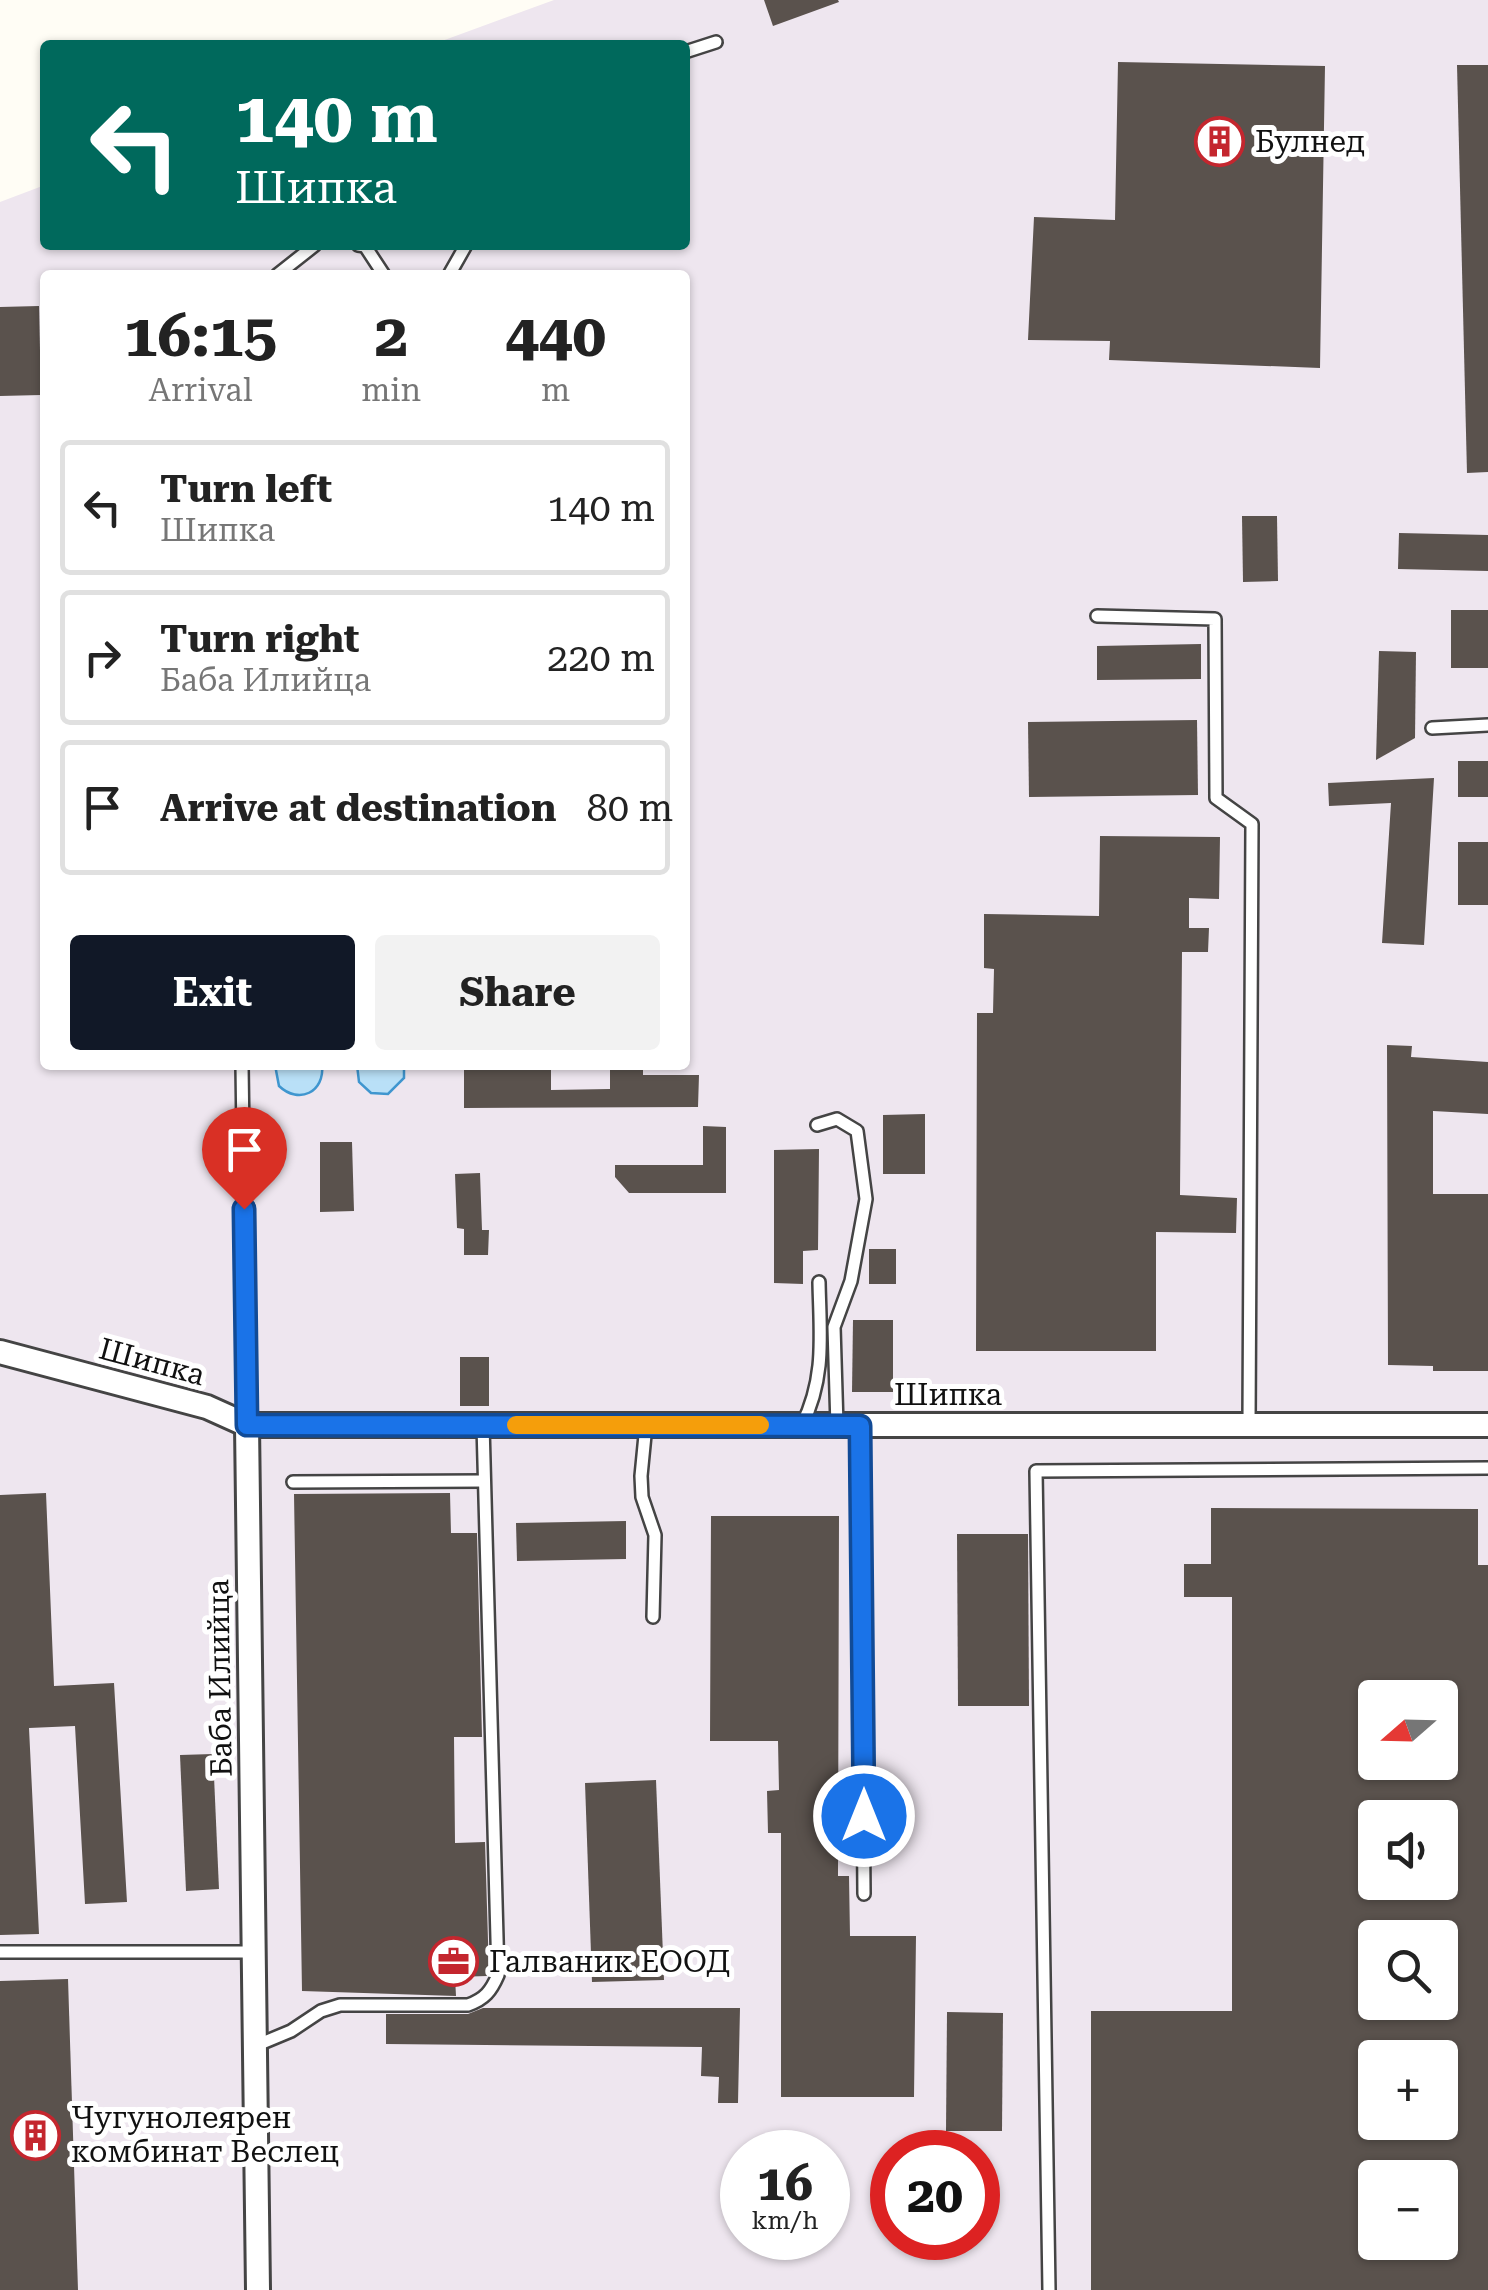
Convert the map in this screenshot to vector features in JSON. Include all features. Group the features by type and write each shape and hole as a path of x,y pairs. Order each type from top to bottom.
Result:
{"street":[{"name":"Шипка","path":"0,1352 207,1407 247,1425 1488,1425"},
{"name":"Баба Илийца","path":"247,1425 258,2290"}],"lane":[{"path":"690,50 716,42"},
{"path":"283,270 308,250"},
{"path":"1097,616 1215,619 1216,798 1252,824 1249,1425"},
{"path":"1432,728 1488,725"},
{"name":"Баба Илийца","path":"242,1070 247,1425"},
{"path":"816,1125 838,1119 858,1131 866,1200 851,1281 834,1327 849,1426 864,1894"},
{"path":"802,1425 816,1398 820,1371 820,1282"},
{"path":"255,2046 340,2005 468,2006 492,1990 498,1975 483,1425"},
{"path":"646,1425 642,1486 655,1535 653,1617"},
{"path":"1049,2290 1036,1470 1488,1468"},
{"path":"293,1482 483,1481"},
{"path":"0,1952 254,1952"}],"shaded area":[{"path":"554,0 1488,0 1488,2290 0,2290 0,202 40,187 40,250 690,250 690,40 445,40"}],"water":[{"path":"276,1070 322,1070 319,1082 309,1093 295,1095 279,1086"},
{"path":"358,1070 404,1070 404,1078 388,1094 371,1093 359,1082"}],"building":[{"path":"764,0 838,0 839,2 773,26"},
{"name":"Булнед","path":"1118,62 1325,66 1320,368 1109,360 1110,341 1028,340 1034,217 1115,220"},
{"path":"1457,65 1488,65 1488,472 1467,473"},
{"path":"39,306 40,395 0,396 0,307"},
{"path":"1242,516 1277,516 1278,581 1243,582"},
{"path":"1399,533 1488,535 1488,571 1398,569"},
{"path":"1451,610 1488,610 1488,668 1451,668"},
{"path":"1201,644 1201,679 1097,680 1097,646"},
{"path":"1379,651 1416,652 1415,738 1376,760"},
{"path":"1197,720 1198,795 1029,797 1028,722"},
{"path":"1458,761 1488,761 1488,797 1458,797"},
{"path":"1434,778 1424,945 1382,943 1391,803 1329,806 1328,783"},
{"path":"1100,836 1220,837 1219,899 1189,898 1189,928 1209,928 1208,952 1182,952 1180,1195 1237,1198 1236,1233 1156,1232 1156,1351 976,1351 977,1013 993,1013 994,969 984,968 984,914 1099,916"},
{"path":"1458,842 1488,842 1488,905 1458,905"},
{"path":"1387,1045 1412,1046 1411,1057 1488,1062 1488,1114 1433,1111 1433,1194 1488,1194 1488,1371 1433,1371 1433,1366 1388,1365"},
{"path":"464,1070 551,1070 551,1090 610,1089 610,1070 643,1070 643,1075 699,1075 698,1107 464,1108"},
{"path":"925,1114 925,1174 883,1174 883,1115"},
{"path":"703,1126 726,1127 726,1193 629,1193 615,1177 615,1165 703,1165"},
{"path":"320,1142 352,1142 354,1211 320,1212"},
{"path":"819,1149 818,1250 803,1251 803,1284 774,1283 774,1150"},
{"path":"480,1173 482,1230 489,1230 488,1255 464,1255 464,1229 457,1228 455,1174"},
{"path":"869,1249 896,1249 896,1284 869,1284"},
{"path":"853,1320 893,1320 893,1392 852,1392"},
{"path":"460,1357 489,1357 489,1406 460,1406"},
{"path":"46,1493 54,1686 114,1683 127,1902 85,1904 75,1726 29,1728 39,1934 0,1935 0,1495"},
{"path":"450,1493 451,1533 477,1533 482,1737 454,1737 455,1843 485,1842 489,1973 455,1977 456,1996 302,1991 294,1494"},
{"path":"1211,1508 1478,1509 1478,1565 1488,1565 1488,2290 1091,2290 1091,2011 1232,2011 1232,1597 1184,1597 1184,1564 1211,1564"},
{"path":"711,1516 839,1516 838,1876 849,1876 850,1936 916,1936 914,2097 781,2097 781,1833 768,1833 767,1791 779,1790 778,1741 710,1741"},
{"path":"626,1521 626,1559 517,1561 516,1523"},
{"path":"957,1534 1028,1534 1029,1706 958,1706"},
{"path":"213,1754 219,1889 186,1891 180,1755"},
{"path":"656,1780 664,1980 592,1982 585,1783"},
{"name":"Чугунолеярен комбинат Веслец","path":"68,1979 78,2290 0,2290 0,1981"},
{"path":"483,2008 740,2008 738,2103 718,2103 719,2077 701,2076 702,2047 386,2044 386,2014 468,2014"},
{"path":"947,2012 1003,2013 1002,2131 946,2130"}],"slow traffic":[{"path":"516,1425 760,1425"}],"place":[{"name":"Булнед","path":"1220,142"},
{"name":"Галваник ЕООД","path":"454,1962"},
{"name":"Чугунолеярен комбинат Веслец","path":"36,2135"}],"route":[{"path":"244,1209 247,1425 860,1426 864,1816"}]}
